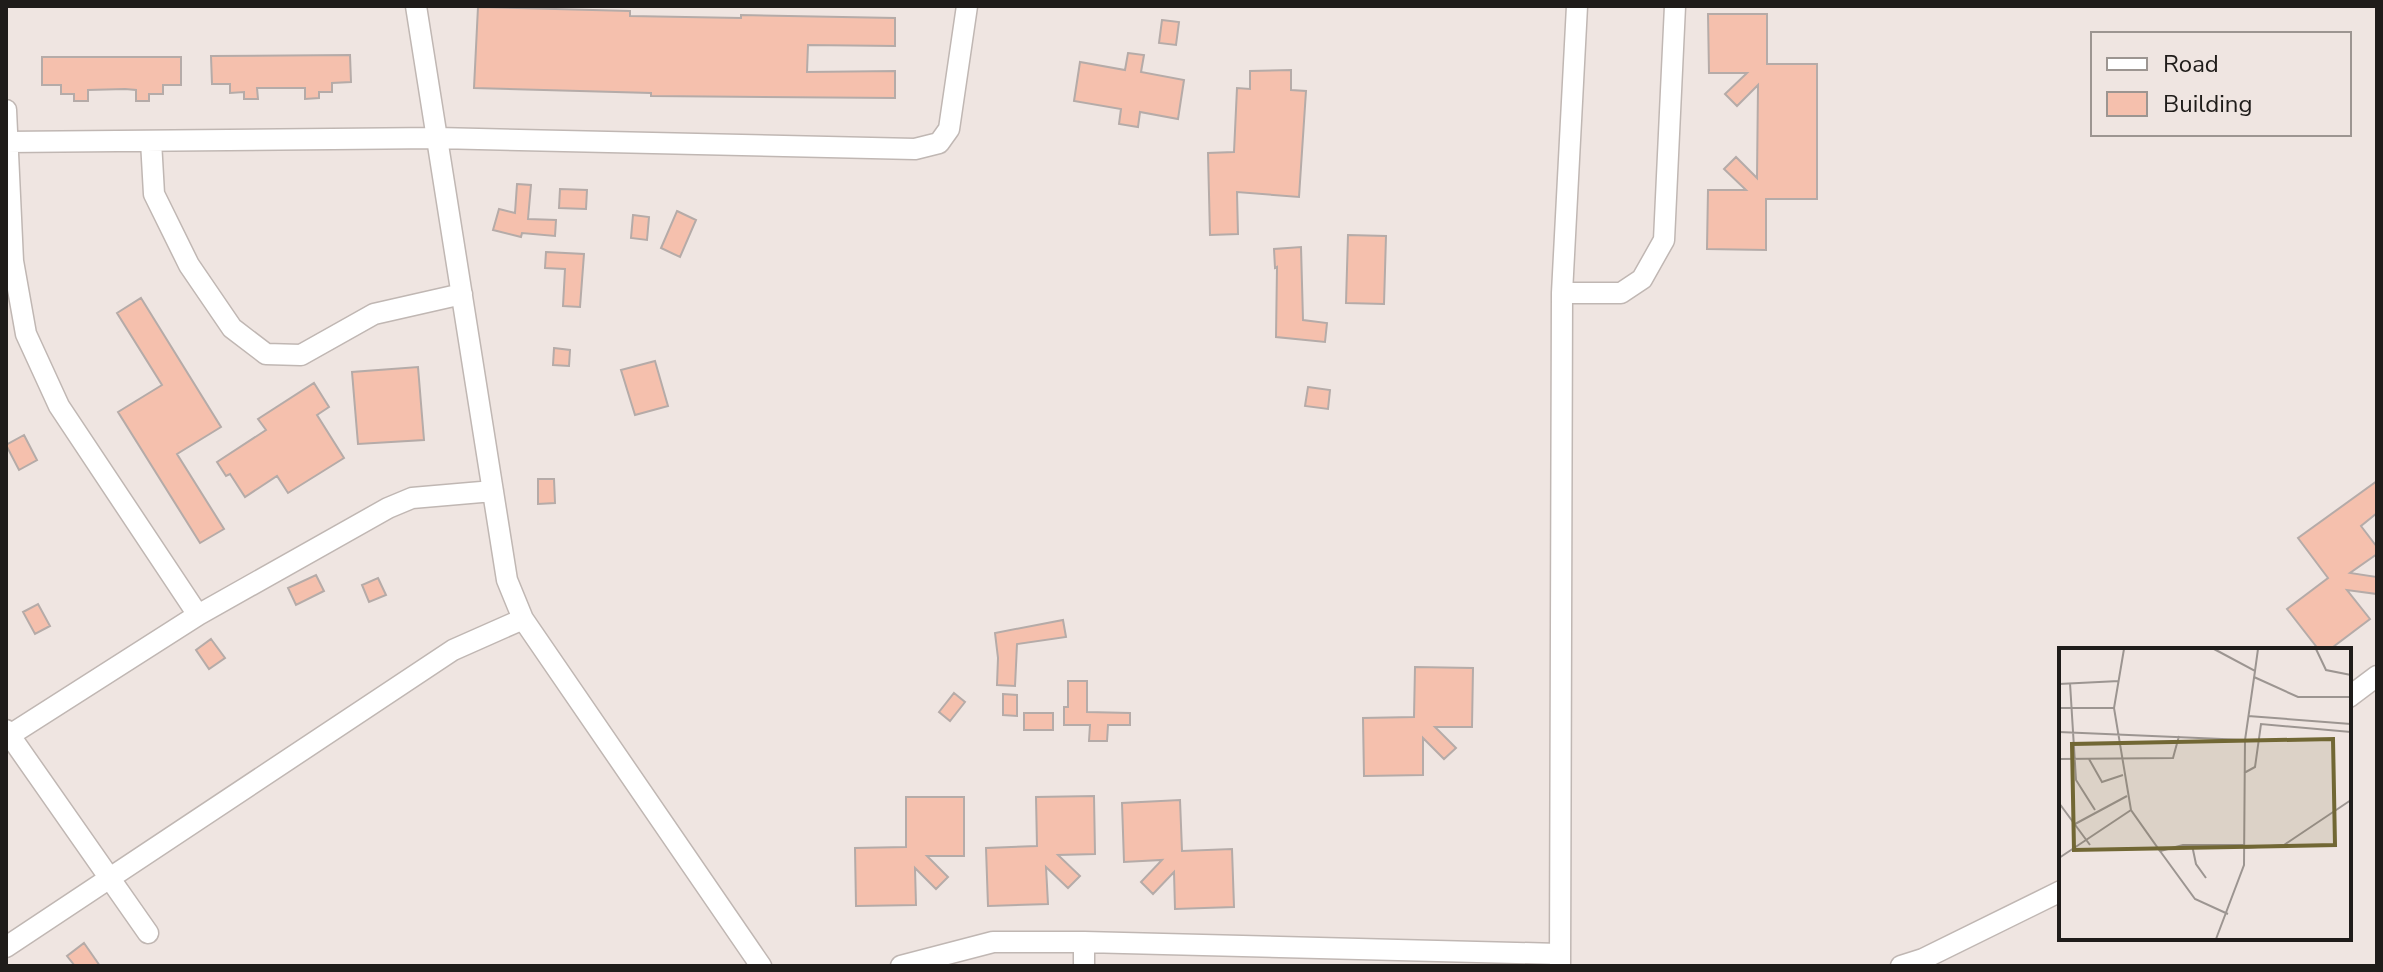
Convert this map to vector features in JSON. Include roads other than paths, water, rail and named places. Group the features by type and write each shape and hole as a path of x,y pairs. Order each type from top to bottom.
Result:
{"street":[{"path":"416,6 507,580 523,619 761,966"},
{"path":"6,142 437,138 915,149 939,143 949,129 967,6"},
{"path":"901,966 993,942 1084,942 1560,960 1562,293 1577,6"},
{"path":"1562,293 1621,293 1642,279 1664,240 1675,6"},
{"path":"6,110 13,261 26,334 59,406 198,615"},
{"path":"151,141 154,194 189,265 232,328 266,354 301,355 374,314 462,294"},
{"path":"148,933 8,733 198,615 388,508 412,498 493,491"},
{"path":"6,947 453,650 523,619"},
{"path":"2351,696 2377,676"},
{"path":"1901,966 1923,959 2059,892"},
{"path":"1084,942 1084,966"}]}
